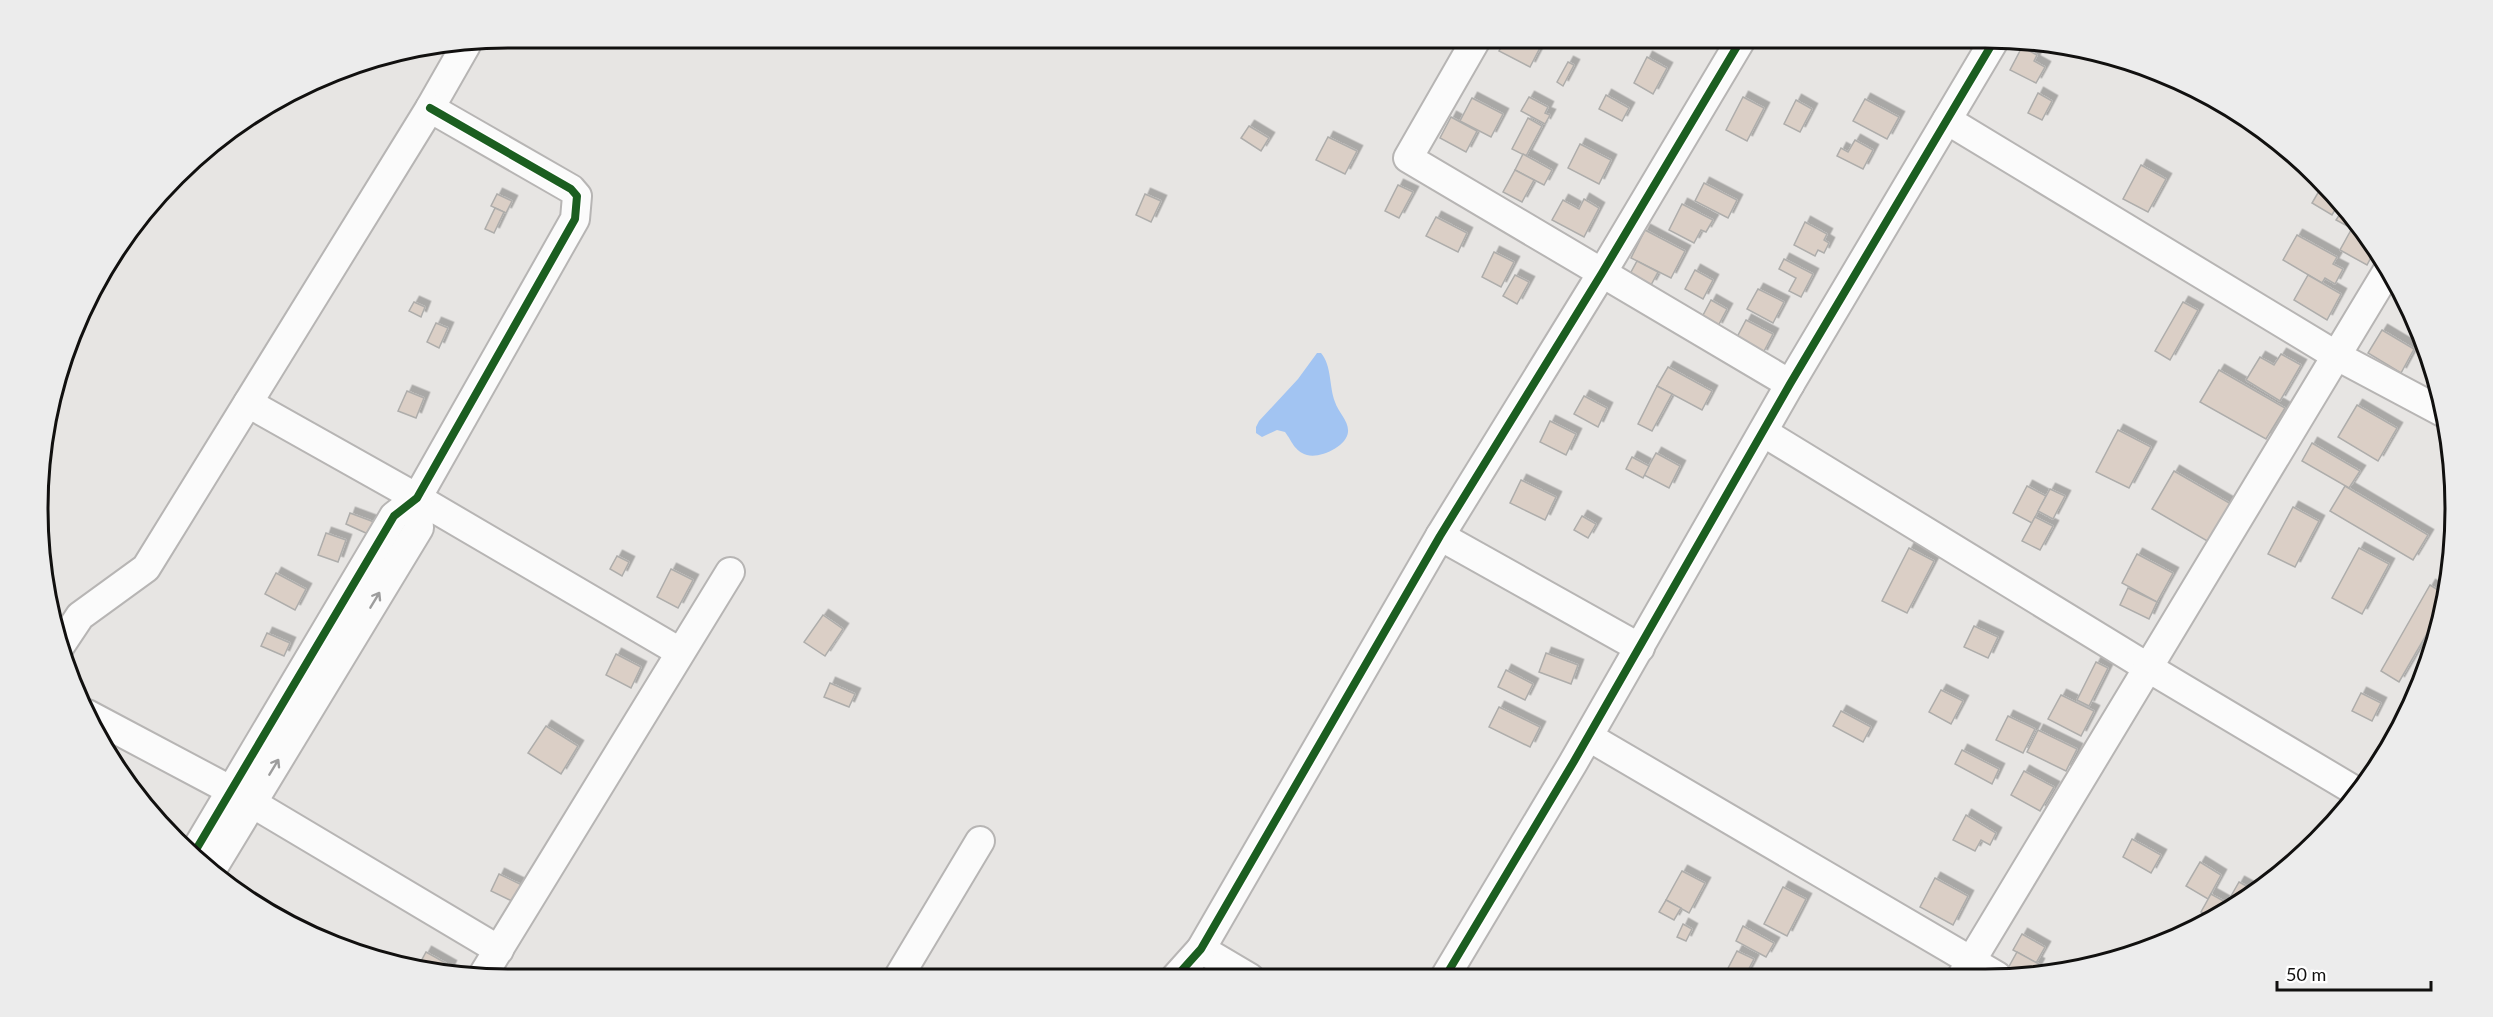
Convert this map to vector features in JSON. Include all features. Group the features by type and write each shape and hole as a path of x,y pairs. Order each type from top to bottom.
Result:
{"street":[{"path":"1471,48 1408,158 1790,384"},
{"path":"1183,969 1201,949 1440,536 1602,273 1736,48"},
{"path":"1450,969 1589,737 1790,384 1990,48"},
{"path":"66,636 80,616 146,568 430,108 463,51"},
{"path":"198,848 242,797 418,528 417,498 569,231 578,206 577,196 571,189 430,108"},
{"path":"1947,120 2337,356 2433,407"},
{"path":"1589,737 1967,968 2383,278"},
{"path":"248,403 417,498 680,652"},
{"path":"1763,432 2147,667 2351,788"},
{"path":"1440,536 1640,648"},
{"path":"487,968 730,572"},
{"path":"100,721 242,797 499,950"},
{"path":"214,863 242,797"},
{"path":"903,969 980,841"},
{"path":"1201,949 1235,969"}],"water":[{"path":"1317,353 1321,353 1325,358 1336,406 1347,424 1348,432 1343,442 1332,450 1312,456 1299,451 1285,432 1277,430 1262,437 1256,433 1256,427 1298,379"}],"building":[{"path":"1501,48 1540,48 1530,67 1499,51"},
{"path":"2021,50 2037,55 2034,61 2045,67 2036,83 2010,70"},
{"path":"1647,57 1667,68 1653,94 1634,83"},
{"path":"1568,62 1574,65 1563,86 1557,82"},
{"path":"2038,93 2052,101 2042,120 2028,113"},
{"path":"1606,95 1629,108 1622,121 1599,109"},
{"path":"1529,97 1548,107 1545,113 1550,115 1545,124 1521,111"},
{"path":"1743,97 1764,108 1747,141 1726,130"},
{"path":"1472,98 1503,114 1491,137 1460,121"},
{"path":"1865,99 1899,117 1887,139 1853,121"},
{"path":"1796,100 1812,109 1800,132 1784,124"},
{"path":"1451,117 1477,131 1466,152 1440,138"},
{"path":"1528,118 1542,126 1526,156 1512,149"},
{"path":"1249,126 1269,138 1261,151 1241,138"},
{"path":"1328,137 1357,151 1345,174 1316,160"},
{"path":"1855,140 1873,150 1863,169 1837,156 1841,148 1848,152"},
{"path":"1580,144 1611,160 1599,184 1568,168"},
{"path":"1523,154 1552,170 1544,185 1515,170"},
{"path":"2141,165 2166,179 2148,212 2123,199"},
{"path":"1515,170 1534,180 1522,202 1503,192"},
{"path":"1704,183 1737,200 1728,218 1695,201"},
{"path":"1398,185 1413,192 1399,218 1385,211"},
{"path":"2318,192 2335,210 2332,215 2312,203"},
{"path":"497,194 512,201 506,213 491,206"},
{"path":"1145,194 1161,201 1151,222 1136,215"},
{"path":"1584,199 1599,208 1584,237 1552,220 1563,200 1579,209"},
{"path":"1682,204 1713,220 1706,232 1701,230 1694,243 1669,230"},
{"path":"495,208 504,212 494,233 485,229"},
{"path":"2339,215 2349,227 2336,220"},
{"path":"1436,217 1467,233 1458,252 1426,236"},
{"path":"1805,222 1827,234 1824,240 1829,243 1824,253 1818,250 1815,256 1794,245"},
{"path":"1645,230 1685,251 1671,278 1631,258"},
{"path":"2351,230 2370,258 2367,265 2340,250"},
{"path":"2297,235 2337,257 2333,264 2343,269 2335,284 2325,278 2322,283 2283,260"},
{"path":"1494,252 1514,262 1501,287 1482,277"},
{"path":"1784,259 1813,274 1801,297 1789,291 1796,278 1779,269"},
{"path":"1637,261 1658,272 1651,285 1630,274"},
{"path":"1695,270 1713,280 1703,299 1685,289"},
{"path":"1515,275 1529,282 1517,304 1503,296"},
{"path":"2308,275 2341,294 2327,320 2294,300"},
{"path":"1758,289 1784,302 1773,323 1747,309"},
{"path":"1711,300 1727,309 1717,328 1701,319"},
{"path":"414,302 425,307 421,317 409,311"},
{"path":"2183,302 2198,310 2170,360 2155,351"},
{"path":"1746,320 1773,334 1762,355 1735,341"},
{"path":"436,323 448,328 439,348 427,342"},
{"path":"2382,330 2414,349 2401,373 2368,353"},
{"path":"2281,354 2301,365 2280,401 2246,380 2260,357 2274,365"},
{"path":"1668,367 1712,391 1702,410 1657,386"},
{"path":"2219,370 2285,408 2266,439 2200,402"},
{"path":"1657,386 1672,394 1652,431 1638,424"},
{"path":"407,391 424,398 416,418 398,411"},
{"path":"1584,396 1607,408 1598,427 1574,414"},
{"path":"2357,405 2397,428 2378,461 2338,437"},
{"path":"1550,421 1576,434 1566,455 1540,442"},
{"path":"2118,430 2151,447 2129,488 2096,472"},
{"path":"2312,443 2360,471 2349,488 2302,461"},
{"path":"1656,453 1680,466 1669,488 1644,475"},
{"path":"1632,457 1649,466 1643,478 1626,469"},
{"path":"2174,471 2231,504 2209,542 2152,509"},
{"path":"1521,480 1556,497 1545,520 1510,503"},
{"path":"2027,486 2046,496 2032,523 2013,513"},
{"path":"2345,486 2428,535 2413,560 2330,511"},
{"path":"2050,489 2065,496 2053,519 2038,511"},
{"path":"2293,507 2319,521 2295,567 2268,554"},
{"path":"350,513 374,522 368,534 346,524"},
{"path":"1582,516 1596,524 1588,538 1574,530"},
{"path":"2035,517 2053,526 2040,550 2022,541"},
{"path":"326,533 346,540 338,562 318,555"},
{"path":"1909,548 1934,561 1907,613 1882,601"},
{"path":"2359,548 2389,564 2362,614 2332,598"},
{"path":"2137,554 2173,573 2157,602 2122,583"},
{"path":"617,556 629,562 622,576 610,569"},
{"path":"671,569 693,580 678,608 657,597"},
{"path":"276,573 306,589 295,610 265,594"},
{"path":"2430,585 2437,590 2428,632 2399,682 2381,671"},
{"path":"2128,588 2157,602 2149,619 2120,605"},
{"path":"823,615 843,629 825,656 804,642"},
{"path":"1974,626 1998,637 1988,658 1964,647"},
{"path":"267,633 290,643 284,656 261,646"},
{"path":"1546,653 1578,665 1571,684 1539,672"},
{"path":"616,654 641,667 631,688 606,675"},
{"path":"2096,662 2108,668 2089,706 2077,700"},
{"path":"1506,670 1533,684 1525,700 1498,687"},
{"path":"830,683 855,694 849,707 824,697"},
{"path":"1941,690 1963,701 1951,724 1929,712"},
{"path":"2361,693 2381,703 2372,721 2352,711"},
{"path":"2061,695 2094,711 2081,736 2048,719"},
{"path":"1499,707 1540,727 1530,747 1489,727"},
{"path":"1841,711 1871,727 1863,742 1833,726"},
{"path":"2008,716 2035,729 2023,753 1996,740"},
{"path":"546,726 578,746 561,774 528,753"},
{"path":"2038,730 2077,749 2066,771 2027,752"},
{"path":"1962,750 1999,769 1992,784 1955,764"},
{"path":"2024,771 2054,787 2040,811 2011,795"},
{"path":"1966,815 1996,833 1990,845 1981,840 1975,851 1953,840"},
{"path":"2132,839 2161,855 2151,873 2123,857"},
{"path":"2200,862 2221,875 2208,899 2186,886"},
{"path":"1682,871 1705,883 1689,913 1666,900"},
{"path":"499,874 522,885 514,902 491,891"},
{"path":"1935,878 1968,896 1953,925 1920,907"},
{"path":"2239,882 2247,886 2240,891 2230,897"},
{"path":"1783,887 1806,899 1787,936 1764,924"},
{"path":"2211,894 2224,901 2204,913 2201,912"},
{"path":"1666,900 1681,908 1674,920 1659,912"},
{"path":"1683,924 1692,929 1686,941 1677,937"},
{"path":"1743,926 1774,943 1766,957 1736,941"},
{"path":"2022,934 2045,947 2036,963 2013,950"},
{"path":"1737,951 1754,959 1749,969 1728,969"},
{"path":"426,952 449,965 448,965 421,960"},
{"path":"2017,952 2039,964 2038,966 2008,968"}],"cycle path":[{"path":"1183,969 1201,949 1440,536 1602,273 1736,48"},
{"path":"1450,969 1573,763 1790,384 1990,48"},
{"path":"197,848 394,516 417,498 575,219 577,196 571,189 430,108"}]}
